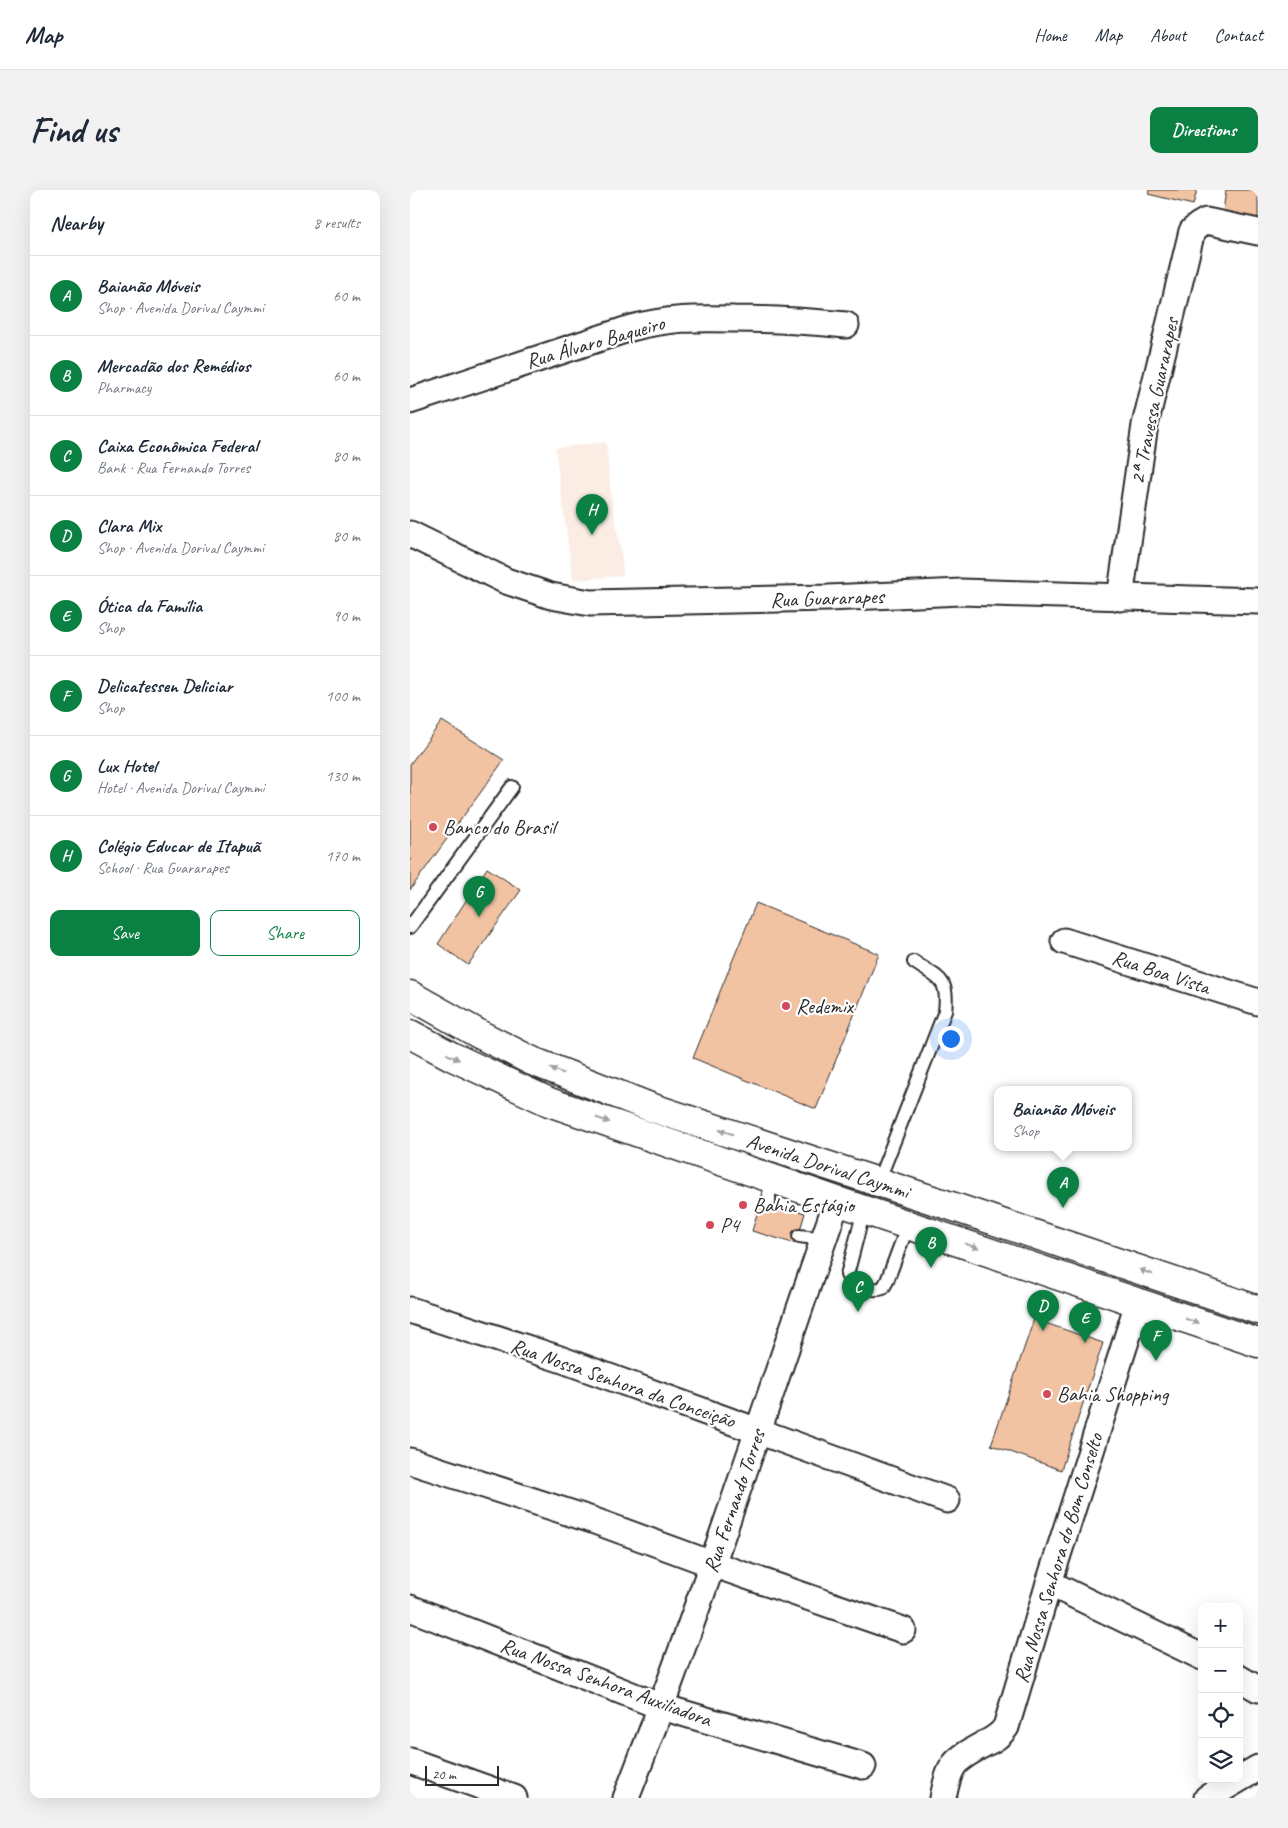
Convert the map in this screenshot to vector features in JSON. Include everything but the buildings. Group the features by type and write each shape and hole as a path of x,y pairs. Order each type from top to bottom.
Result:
{"main road":[{"name":"Avenida Dorival Caymmi","path":"410,995 532,1061 650,1108 878,1182 1258,1310"},
{"name":"Avenida Dorival Caymmi","path":"410,1034 453,1057 549,1102 769,1190 837,1201 1258,1344"}],"street":[{"name":"2ª Travessa Guararapes","path":"1120,598 1145,425 1192,231 1199,224 1206,221 1258,232"},
{"name":"Rua Álvaro Baqueiro","path":"410,401 656,321 682,318 789,320 846,325"},
{"name":"Rua Guararapes","path":"410,534 506,581 551,596 590,603 828,598 961,592 1258,601"},
{"name":"Rua Boa Vista","path":"1064,941 1258,1002"},
{"name":"Rua Fernando Torres","path":"626,1798 662,1707 837,1201"},
{"name":"Rua Nossa Senhora do Bom Conselto","path":"943,1798 950,1770 958,1758 996,1738 1006,1727 1049,1583 1138,1303"},
{"name":"Rua Nossa Senhora da Conceição","path":"410,1310 560,1359 947,1500"},
{"path":"410,1461 592,1520 903,1630"},
{"path":"1049,1583 1198,1655"},
{"name":"Rua Nossa Senhora Auxiliadora","path":"410,1608 662,1707 863,1766"},
{"path":"1243,1680 1258,1689"},
{"path":"410,1760 514,1798"},
{"path":"1207,1798 1258,1768"}],"lane":[{"path":"410,927 512,787"},
{"path":"878,1182 945,1011 947,994 942,982 914,962"},
{"path":"864,1210 847,1275 852,1281 872,1290 883,1288 887,1282 908,1225"},
{"path":"799,1236 824,1239"}],"shaded area":[{"path":"606,442 611,495 622,559 623,576 573,580 555,448"}],"place":[{"name":"Colégio Educar de Itapuã","path":"592,535"},
{"name":"Banco do Brasil","path":"433,827"},
{"name":"Lux Hotel","path":"479,917"},
{"name":"Redemix","path":"786,1006"},
{"name":"Bahia Estágio","path":"743,1205"},
{"name":"Baianão Móveis","path":"1063,1208"},
{"name":"P4","path":"710,1225"},
{"name":"Mercadão dos Remédios","path":"931,1268"},
{"name":"Caixa Econômica Federal","path":"858,1312"},
{"name":"Clara Mix","path":"1043,1331"},
{"name":"Ótica da Família","path":"1085,1343"},
{"name":"Delicatessen Deliciar","path":"1156,1361"},
{"name":"Bahia Shopping","path":"1047,1394"}]}
